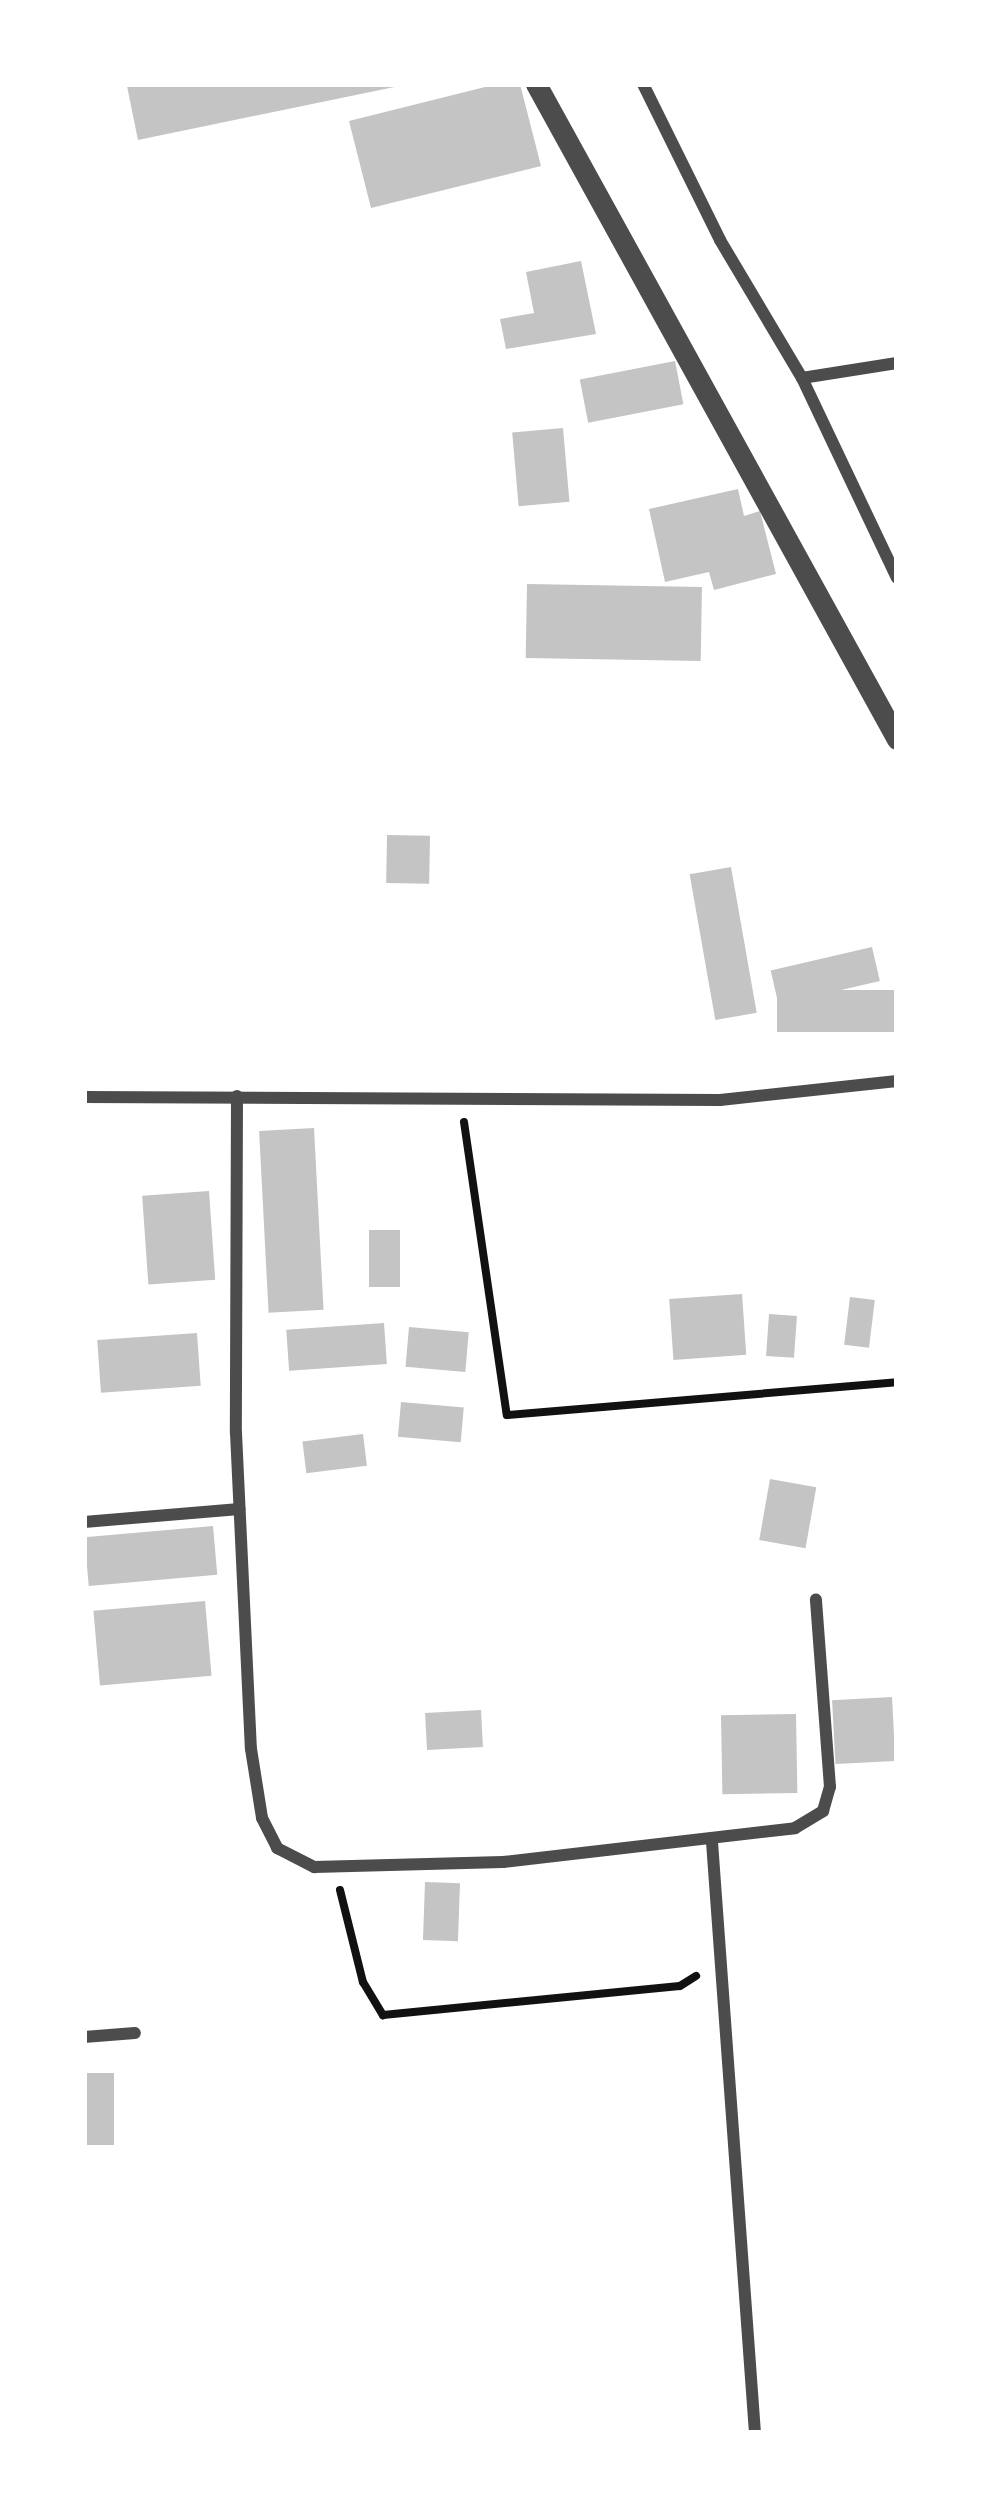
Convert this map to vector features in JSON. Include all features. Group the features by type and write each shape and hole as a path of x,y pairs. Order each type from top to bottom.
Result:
{"street":[{"path":"536,84 897,740"},
{"path":"644,84 720,240 802,378 897,578"},
{"path":"802,378 897,363"},
{"path":"84,1097 460,1103 720,1100 897,1081"},
{"path":"237,1096 239,1509 255,1789 278,1848 314,1867 503,1862 712,1843 794,1828 823,1811 830,1787 816,1600"},
{"path":"84,1522 239,1509"},
{"path":"712,1843 755,2433"},
{"path":"84,2037 135,2033"}],"path":[{"path":"460,1103 508,1415 897,1382"},
{"path":"314,1867 344,1893 363,1982 383,2015 680,1986 704,1960"}],"building":[{"path":"134,84 409,84 138,140 127,86"},
{"path":"497,84 520,84 541,166 371,208 349,121"},
{"path":"581,261 596,334 506,349 500,319 534,313 526,272"},
{"path":"675,361 683,404 588,423 580,380"},
{"path":"563,428 569,502 519,506 512,432"},
{"path":"738,489 744,516 760,511 776,574 714,590 709,572 665,582 649,509"},
{"path":"527,584 702,587 701,661 526,658"},
{"path":"387,835 430,836 429,884 386,883"},
{"path":"731,867 757,1013 715,1020 690,874"},
{"path":"872,947 880,981 779,1004 771,970"},
{"path":"777,990 897,990 897,1032 777,1032"},
{"path":"314,1128 324,1310 269,1313 259,1131"},
{"path":"209,1191 215,1280 148,1284 142,1196"},
{"path":"369,1230 400,1230 400,1287 369,1287"},
{"path":"742,1294 746,1355 673,1360 669,1299"},
{"path":"850,1297 875,1300 869,1348 844,1345"},
{"path":"769,1314 797,1316 794,1358 766,1356"},
{"path":"384,1323 387,1364 289,1371 286,1330"},
{"path":"409,1327 469,1332 465,1372 406,1367"},
{"path":"197,1333 201,1386 101,1393 97,1340"},
{"path":"401,1402 464,1407 461,1442 398,1437"},
{"path":"363,1434 367,1466 306,1473 302,1441"},
{"path":"770,1479 816,1487 806,1548 759,1540"},
{"path":"213,1526 217,1575 89,1586 84,1537"},
{"path":"205,1601 212,1676 100,1685 93,1611"},
{"path":"892,1697 895,1761 835,1764 832,1700"},
{"path":"481,1710 483,1747 427,1750 425,1713"},
{"path":"796,1714 797,1793 722,1794 721,1715"},
{"path":"425,1882 460,1883 458,1941 423,1940"},
{"path":"84,2073 114,2073 114,2145 84,2145"}]}
